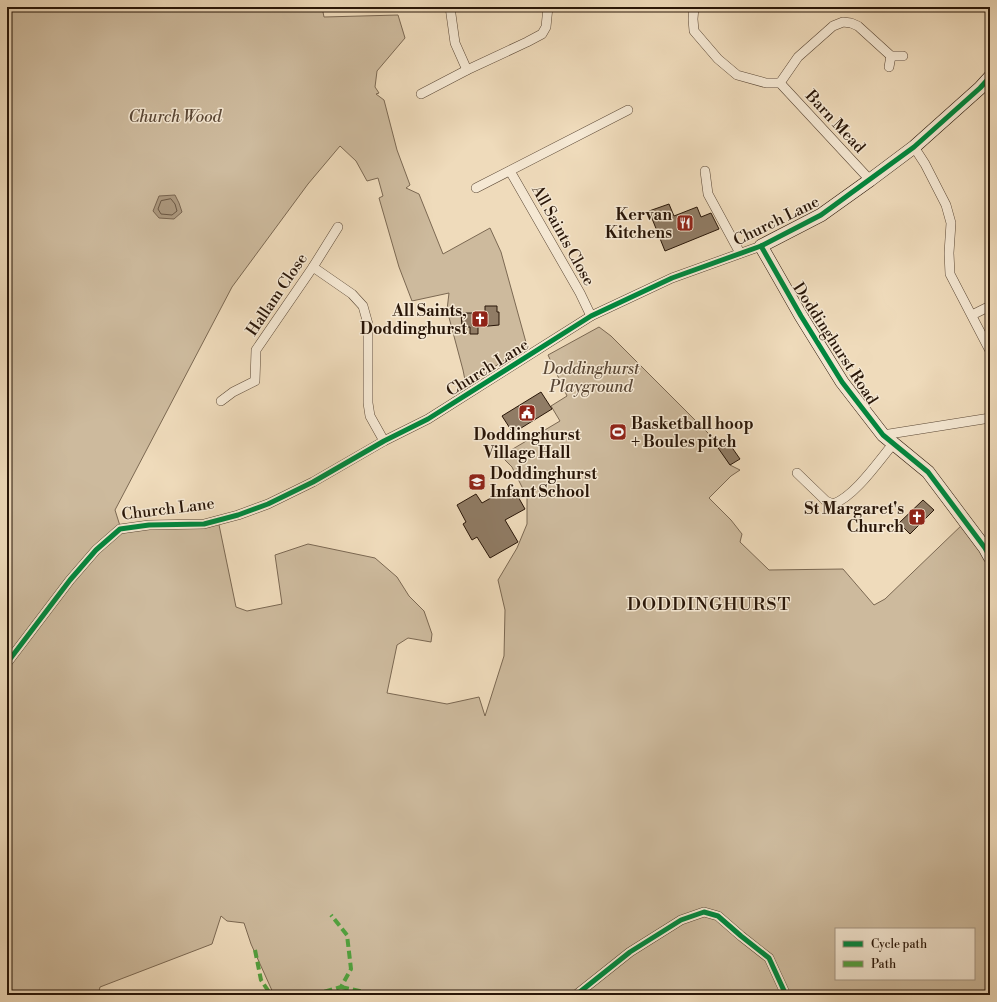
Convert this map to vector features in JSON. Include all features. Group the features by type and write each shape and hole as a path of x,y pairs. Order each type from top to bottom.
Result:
{"street":[{"path":"450,7 455,43 467,70"},
{"path":"421,94 542,34 546,27 548,7"},
{"path":"694,7 694,31 718,59 737,75 766,83 780,83 798,57 833,26 843,22 858,26 891,56 903,56"},
{"path":"889,67 891,56"},
{"name":"Church Lane","path":"7,663 70,580 96,550 120,529 149,525 204,524 238,515 268,504 313,482 384,441 428,419 590,316 672,278 760,246 822,215 914,147 980,88 990,77"},
{"name":"Barn Mead","path":"780,83 870,180"},
{"path":"476,188 628,110"},
{"path":"914,147 925,164 946,205 951,223 949,254 950,274 989,348"},
{"name":"All Saints Close","path":"510,171 580,293 590,316"},
{"path":"705,171 708,194 740,253"},
{"name":"Hallam Close","path":"221,401 233,392 255,381 256,350 338,227"},
{"name":"Doddinghurst Road","path":"760,246 842,382 883,435 928,472 985,548 990,557"},
{"path":"312,267 352,294 363,306 368,324 368,403 370,416 384,441"},
{"path":"972,315 990,306"},
{"path":"883,435 990,418"},
{"path":"797,473 826,500 833,504 841,502 851,494 893,444"},
{"path":"576,995 630,952 681,920 704,912 718,916 740,936 769,958 786,995"}],"green space":[{"path":"7,7 322,7 324,17 398,15 405,38 377,71 375,87 379,93 376,94 384,100 397,150 410,185 406,188 419,194 443,254 490,228 501,252 527,346 466,385 447,310 449,293 412,301 399,267 379,198 383,196 378,178 367,181 356,161 340,146 308,184 232,287 115,510 121,529 218,520 236,607 247,611 282,604 275,555 308,544 375,558 397,577 409,596 424,611 432,634 431,642 408,638 397,645 387,693 447,704 479,697 485,716 504,656 505,610 498,580 517,548 527,524 527,497 512,467 501,456 560,421 551,406 567,396 548,355 599,327 611,336 713,438 730,465 740,470 731,476 709,498 731,520 742,534 740,542 769,570 843,569 874,605 885,599 965,522 990,557 990,995 274,995 251,944 244,923 227,921 221,916 212,944 100,987 98,995 7,995"}],"water":[{"path":"175,195 182,212 174,219 159,218 153,211 159,196"}],"building":[{"name":"Kervan Kitchens","path":"669,204 674,216 697,207 701,217 711,213 719,229 665,251 649,211"},
{"name":"All Saints, Doddinghurst","path":"485,306 497,306 497,312 499,312 499,325 478,327 478,334 470,334 470,327 462,327 461,313 485,313"},
{"name":"Doddinghurst Village Hall","path":"541,392 552,409 513,433 502,416"},
{"path":"726,439 740,459 730,465 716,445"},
{"name":"Doddinghurst Infant School","path":"512,486 525,509 505,520 518,542 490,558 477,537 472,540 463,524 466,522 457,505 476,494 482,503"},
{"name":"St Margaret's Church","path":"923,500 934,510 910,534 899,523"}],"marked path":[{"path":"313,995 341,987 351,969 347,935 331,915"},
{"path":"255,950 261,980 271,995"},
{"path":"341,987 364,992 367,995"}],"cycle path":[{"path":"7,663 70,580 96,550 120,529 149,525 204,524 238,515 268,504 313,482 384,441 428,419 591,316 672,278 761,246 821,215 914,147 980,88 990,77"},
{"path":"761,246 801,316 842,382 883,435 928,472 985,548 990,557"},
{"path":"576,995 630,952 681,920 704,912 718,916 769,958 786,995"}],"place":[{"name":"Kervan Kitchens","path":"685,223"},
{"name":"All Saints, Doddinghurst","path":"480,319"},
{"name":"Doddinghurst Village Hall","path":"527,413"},
{"name":"Basketball hoop + Boules pitch","path":"618,432"},
{"name":"Doddinghurst Infant School","path":"477,482"},
{"name":"St Margaret's Church","path":"917,517"}],"district":[{"name":"DODDINGHURST","path":"709,604"}],"park label":[{"name":"Church Wood","path":"175,116"},
{"name":"Doddinghurst Playground","path":"591,377"}]}
